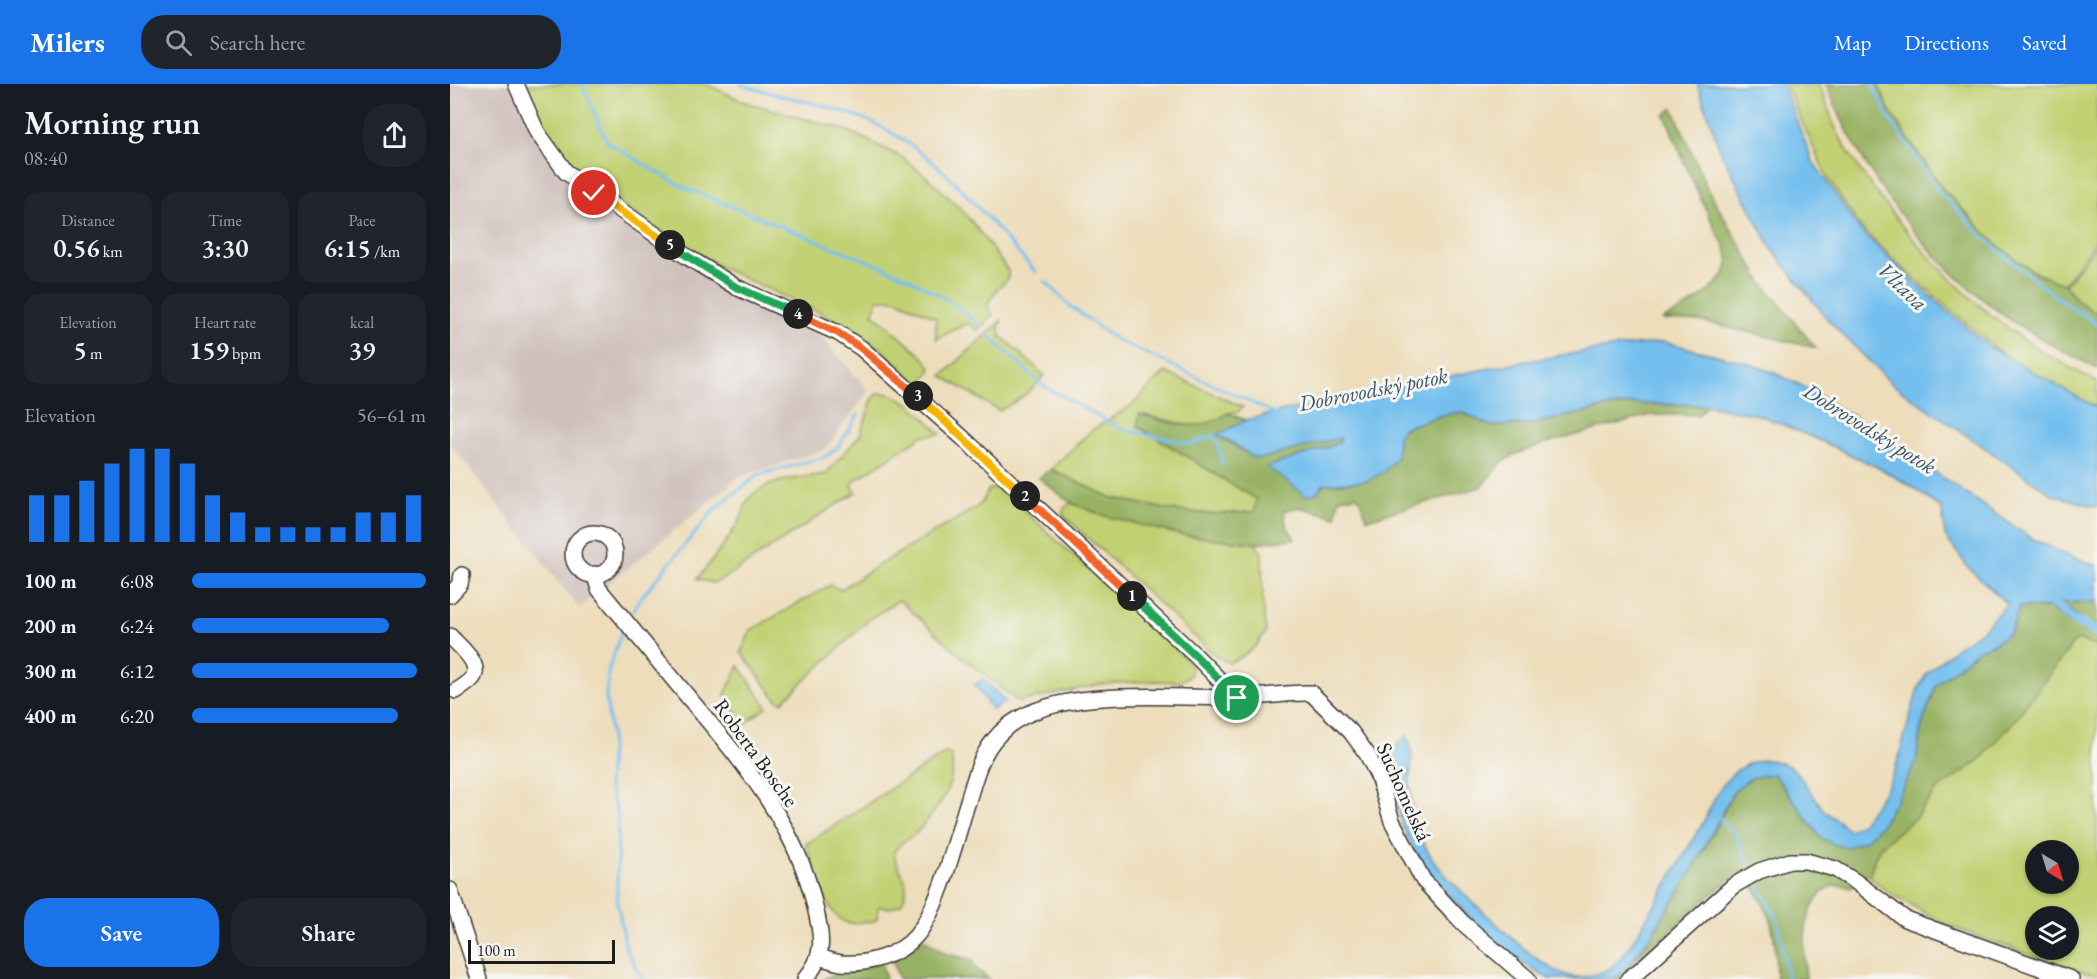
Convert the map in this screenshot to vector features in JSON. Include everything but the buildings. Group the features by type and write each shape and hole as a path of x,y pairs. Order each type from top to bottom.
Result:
{"street":[{"path":"516,84 537,132 566,172 686,256 726,281 838,333 861,348 963,438 1197,657 1237,698"},
{"name":"Roberta Bosche","path":"594,574 599,588 737,757 780,820 799,856 813,896 821,934 819,957"},
{"path":"450,595 460,584 462,575"},
{"path":"450,636 474,664 476,672 473,678 456,691"},
{"name":"Suchomelská","path":"819,957 841,963 871,960 891,954 915,938 928,916 944,876 987,746 1008,726 1034,711 1064,703 1129,696 1237,698 1294,692 1311,693 1332,712 1367,754 1378,776 1392,821 1423,880 1463,922 1528,979"},
{"path":"1628,979 1733,886 1759,871 1790,861 1806,861 1835,869 1905,919 2071,979"},
{"path":"450,890 479,979"},
{"path":"805,979 813,970 819,957"}],"shaded area":[{"path":"450,84 522,84 543,141 575,185 641,234 764,304 815,330 869,391 824,450 739,477 579,608 450,444"}],"green space":[{"path":"526,84 706,84 745,102 849,131 903,158 960,208 976,227 1008,271 1008,279 997,289 987,305 993,315 977,330 968,323 936,339 936,318 896,299 878,299 873,313 922,356 931,367 929,374 919,384 879,347 834,319 724,269 655,228 610,196 571,163 551,137 529,96"},
{"path":"1785,84 1819,84 1835,127 1851,156 1876,192 1929,257 1964,292 2002,324 2040,350 2097,382 2097,407 2045,382 1996,349 1906,271 1861,228 1827,177"},
{"path":"1826,84 1878,84 1891,114 1942,188 1996,244 2032,271 2065,285 2077,300 2097,314 2097,369 2009,319 1951,271 1925,244 1901,215 1859,152"},
{"path":"1878,84 2097,84 2097,239 2063,285 2032,271 1996,244 1942,188 1891,114"},
{"path":"1673,108 1707,188 1763,284 1816,348 1700,321 1662,320 1701,297 1719,281 1728,264 1726,248 1697,190 1665,115"},
{"path":"2097,244 2097,314 2077,300 2065,285"},
{"path":"1002,320 999,326 1001,336 1044,375 1024,396 999,411 942,376"},
{"path":"1165,372 1243,407 1238,412 1228,413 1213,423 1192,426 1140,414 1139,427 1257,499 1255,512 1211,514 1170,510 1109,497 1051,469 1092,430 1131,406"},
{"path":"878,393 888,394 905,401 941,434 922,436 854,481 852,485 856,492 720,581 714,583 697,579 731,534 750,497 776,482 826,474 860,435 872,400"},
{"path":"1629,404 1707,405 1698,415 1651,415 1546,443 1502,462 1481,487 1367,519 1358,496 1339,498 1336,517 1299,507 1284,511 1286,525 1295,539 1255,543 1182,535 1105,516 1071,503 1039,478 1051,469 1109,497 1170,510 1211,514 1254,512 1257,499 1138,427 1139,414 1184,425 1195,425 1216,420 1228,413 1246,420 1216,436 1259,459 1340,437 1340,442 1331,446 1268,467 1316,493 1323,484 1348,483 1397,457 1398,436 1404,428 1443,415 1462,412 1491,426 1533,424"},
{"path":"998,487 1187,659 1192,669 1190,676 1180,682 1101,684 1018,702 959,654 899,600 871,618 782,702 776,699 741,652 751,630 830,585 840,590 977,507 988,490"},
{"path":"1071,503 1105,516 1182,535 1255,543 1262,553 1266,632 1255,647 1241,657 1229,663 1217,657 1062,514 1065,507"},
{"path":"2097,602 2097,647 2080,640 2074,642 2013,722 1980,760 1936,791 1916,817 1881,846 1870,874 1851,888 1840,885 1831,887 1818,898 1806,927 1804,948 1806,979 1776,979 1775,944 1770,917 1746,872 1730,879 1694,909 1622,979 1614,979 1629,965 1649,940 1703,851 1732,795 1744,783 1756,777 1774,774 1821,838 1881,825 1916,761 1921,728 1936,685 1978,650 1995,643 2019,607 2049,608 2061,603"},
{"path":"2080,640 2097,647 2097,975 2046,960 2079,960 2079,906 2025,906 2025,953 1947,925 1888,892 1871,878 1875,857 1881,846 1916,817 1936,791 1980,760 2013,722 2074,642"},
{"path":"739,666 767,707 743,725 725,694"},
{"path":"945,753 951,755 953,765 946,792 919,830 894,852 906,888 901,904 890,908 880,906 877,919 872,922 852,924 845,922 831,909 826,899 806,844"},
{"path":"923,938 947,954 974,960 972,965 989,979 899,979 893,962"},
{"path":"881,963 886,979 823,979 839,973"}],"water":[{"name":"Vltava","path":"1697,84 1782,84 1813,162 1860,230 1920,287 1988,346 2097,408 2097,507 2053,495 1892,384 1829,321 1773,251 1722,155"},
{"path":"1664,342 1748,363 1775,373 1854,417 2031,538 2097,566 2097,602 2062,603 2080,619 2072,624 2049,608 2019,607 2011,631 1995,643 1978,650 1936,685 1921,728 1916,761 1881,825 1866,840 1848,847 1835,845 1821,838 1774,774 1751,779 1732,794 1690,874 1653,933 1626,969 1614,979 1549,979 1530,968 1489,937 1421,863 1402,826 1395,795 1394,763 1397,745 1407,736 1412,762 1410,781 1414,814 1421,838 1436,864 1468,898 1534,956 1570,976 1592,975 1613,966 1634,939 1705,819 1720,789 1734,772 1743,766 1765,760 1786,765 1800,776 1826,813 1849,830 1861,824 1888,786 1897,763 1918,688 1927,673 1957,647 1981,631 2007,604 1967,566 1945,536 1942,509 1909,485 1883,470 1762,416 1707,405 1630,404 1533,424 1491,426 1462,412 1443,415 1404,428 1398,436 1397,457 1384,472 1367,481 1323,484 1316,493 1307,496 1267,467 1331,446 1340,442 1340,438 1259,459 1252,457 1229,440 1215,436 1246,420 1420,382 1566,354"},
{"path":"983,679 1006,702 992,710 975,685"}],"waterway":[{"path":"582,84 607,142 683,187 903,275 956,305 978,325"},
{"name":"Dobrovodský potok","path":"740,84 843,111 876,124 901,138 923,154 963,190 1036,272"},
{"path":"1872,84 1890,119 1941,194 1991,244 2056,297 2097,324"},
{"name":"Dobrovodský potok","path":"1045,281 1070,306 1115,339 1276,414"},
{"path":"988,335 1042,385 1121,429 1191,444 1215,435 1223,463"},
{"path":"633,611 639,600 715,509 758,475 825,457 838,447 858,415"},
{"name":"Dobrovodský potok","path":"2065,614 2097,632"},
{"path":"622,631 609,668 606,696 611,736 608,785 618,816 617,901 626,948 639,974 644,979"},
{"path":"1720,818 1736,836 1748,864"},
{"path":"1755,880 1777,919 1788,979"}],"route":[{"path":"594,193 736,287 792,310 838,333 861,348 916,394 1197,657 1237,698"}]}
